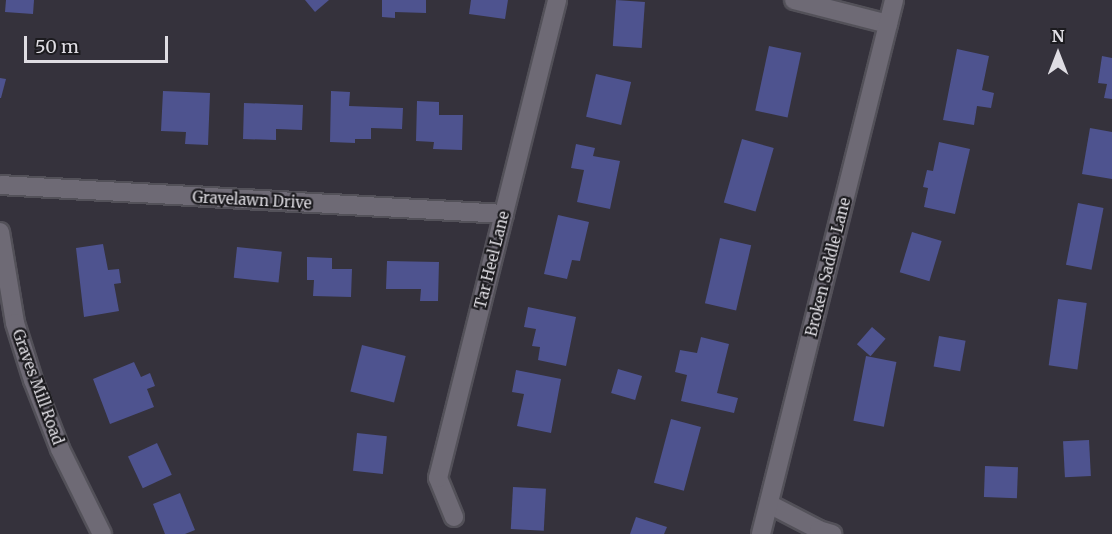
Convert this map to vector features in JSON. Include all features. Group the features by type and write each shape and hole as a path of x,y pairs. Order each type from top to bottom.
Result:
{"street":[{"name":"Tar Heel Lane","path":"454,517 438,478 557,0"},
{"path":"794,0 888,24"},
{"name":"Broken Saddle Lane","path":"761,534 894,0"},
{"name":"Gravelawn Drive","path":"0,185 504,214"},
{"name":"Graves Mill Road","path":"0,232 15,323 33,380 60,449 102,534"},
{"path":"769,504 819,530 832,534"}],"building":[{"path":"6,0 34,0 33,14 5,12"},
{"path":"305,0 329,0 315,12"},
{"path":"382,0 426,0 426,13 395,12 395,18 382,17"},
{"path":"471,0 508,0 505,19 469,14"},
{"path":"616,0 645,2 642,48 613,46"},
{"path":"769,46 801,53 788,117 755,111"},
{"path":"957,49 989,56 982,90 994,93 991,108 977,106 974,125 943,120"},
{"path":"1102,56 1112,58 1112,99 1104,98 1107,84 1098,83"},
{"path":"596,74 631,82 621,125 586,117"},
{"path":"0,78 6,79 1,98 0,98"},
{"path":"163,91 210,93 208,145 185,144 186,132 161,131"},
{"path":"331,91 350,92 349,106 403,108 402,129 371,128 371,139 355,139 355,143 330,142"},
{"path":"417,101 439,102 439,115 463,115 462,150 433,149 434,142 416,141"},
{"path":"244,103 303,105 302,130 276,129 276,140 243,139"},
{"path":"1090,128 1112,132 1112,179 1082,174"},
{"path":"742,139 774,148 756,212 724,202"},
{"path":"939,142 970,149 955,214 924,207 928,188 923,187 927,170 933,171"},
{"path":"576,144 595,148 593,156 620,161 610,209 577,202 584,170 571,168"},
{"path":"1078,203 1104,208 1092,270 1066,265"},
{"path":"558,215 589,222 580,261 572,260 567,279 544,274"},
{"path":"912,232 942,241 929,281 900,272"},
{"path":"720,238 751,245 736,310 705,303"},
{"path":"103,244 108,270 119,269 121,283 114,284 119,311 84,317 76,248"},
{"path":"237,247 282,252 279,283 234,278"},
{"path":"307,257 332,258 332,269 352,269 351,297 313,296 314,280 307,280"},
{"path":"387,261 439,262 438,301 420,301 421,289 386,289"},
{"path":"1058,299 1087,303 1077,369 1049,365"},
{"path":"528,307 576,317 566,366 538,360 540,347 532,346 536,329 524,327"},
{"path":"872,327 886,339 870,356 857,344"},
{"path":"939,336 966,341 960,371 934,367"},
{"path":"701,337 729,344 717,393 738,398 734,413 681,401 687,375 675,372 680,350 697,353"},
{"path":"362,345 406,356 394,402 350,392"},
{"path":"866,356 896,362 884,427 853,421"},
{"path":"134,362 141,377 150,373 155,386 147,389 154,407 110,424 93,379"},
{"path":"618,369 642,376 635,400 611,393"},
{"path":"516,370 561,379 551,433 517,426 524,394 512,392"},
{"path":"671,419 701,427 684,491 654,483"},
{"path":"357,433 387,436 383,474 353,471"},
{"path":"1089,440 1091,476 1065,477 1063,441"},
{"path":"157,443 172,475 143,488 128,457"},
{"path":"985,466 1018,467 1017,498 984,497"},
{"path":"513,487 546,489 544,531 511,529"},
{"path":"180,493 195,530 185,534 165,534 153,504"},
{"path":"636,517 667,527 664,534 630,534"}]}
